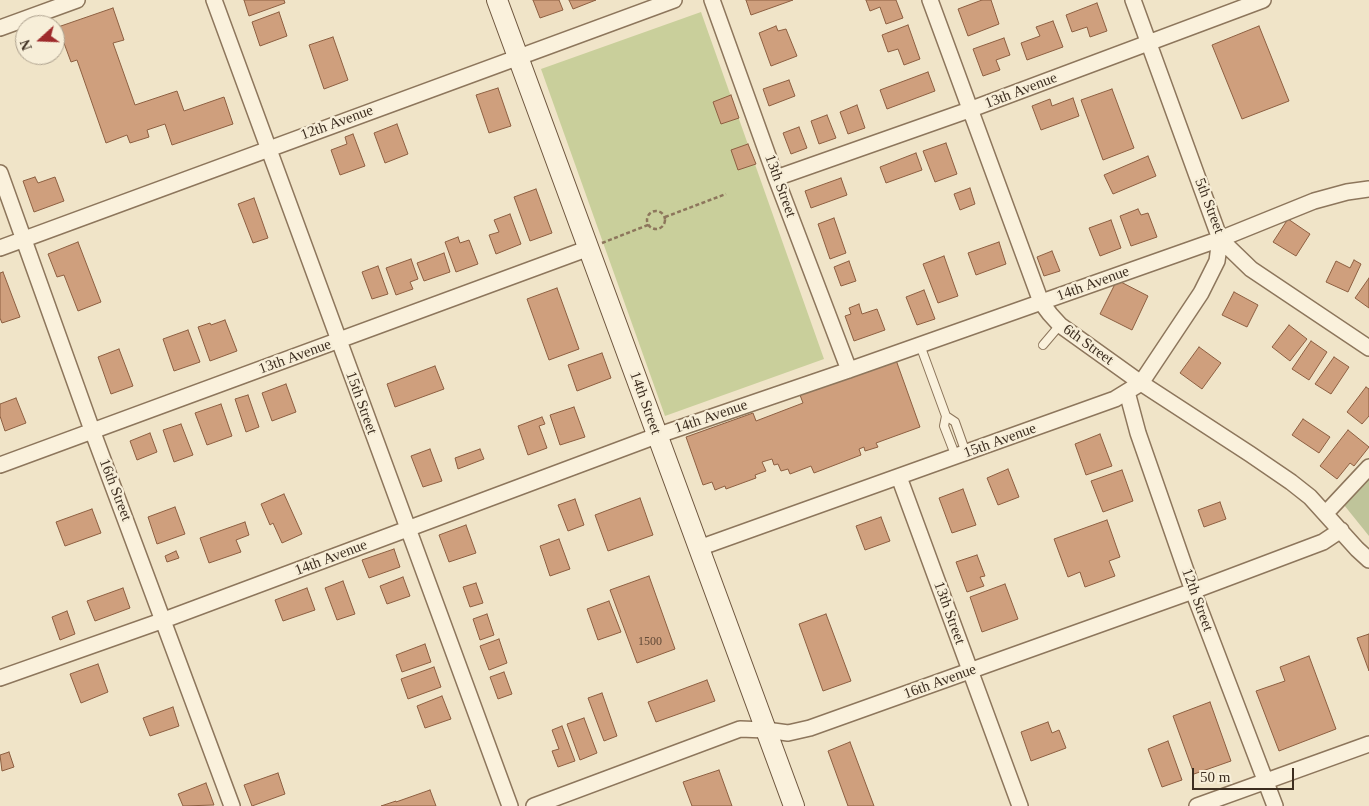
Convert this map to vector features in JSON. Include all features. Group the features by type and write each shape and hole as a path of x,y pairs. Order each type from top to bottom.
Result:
{"main road":[{"name":"14th Street","path":"497,0 656,436 794,806"}],"street":[{"path":"0,28 77,0"},
{"name":"15th Street","path":"214,0 510,806"},
{"name":"12th Avenue","path":"0,248 674,0"},
{"name":"13th Street","path":"712,0 776,178 849,370"},
{"name":"6th Street","path":"930,0 1041,302 1060,325 1140,383 1310,497 1369,560"},
{"name":"5th Street","path":"1133,0 1220,239 1251,269 1369,348"},
{"name":"13th Avenue","path":"776,178 969,110 1263,0"},
{"name":"16th Street","path":"0,173 92,430 232,806"},
{"name":"14th Avenue","path":"0,678 164,620 656,436 1220,239 1314,202 1347,192 1369,189"},
{"name":"15th Avenue","path":"699,548 1115,400 1140,383 1201,293 1217,261 1220,239"},
{"name":"13th Avenue","path":"0,465 589,248"},
{"name":"12th Street","path":"1127,392 1138,433 1193,592 1275,806"},
{"path":"1326,513 1369,466"},
{"name":"13th Street","path":"899,477 1020,806"},
{"name":"16th Avenue","path":"534,806 740,729 788,733 810,728 1193,592 1323,542 1341,530"},
{"path":"1197,806 1369,744"}],"lane":[{"path":"1043,345 1060,325"},
{"path":"920,345 946,416 944,426 961,455"},
{"path":"946,416 955,422 961,455"}],"path":[{"path":"665,217 726,194"},
{"path":"658,211 665,217 665,223 661,228 655,230 648,225 647,218 652,212 658,211"},
{"path":"589,248 648,225"}],"green space":[{"path":"701,12 824,359 665,416 541,69"},
{"path":"1369,479 1369,536 1344,505"}],"building":[{"path":"244,0 284,0 285,3 249,16"},
{"path":"533,0 559,0 563,10 540,18"},
{"path":"569,0 596,0 573,9"},
{"path":"746,0 793,0 751,15"},
{"path":"866,0 896,0 903,18 886,24 880,7 870,11"},
{"path":"982,0 991,0 999,24 968,36 958,9"},
{"path":"1097,3 1107,31 1090,37 1087,27 1072,32 1066,15"},
{"path":"113,8 124,40 113,43 135,105 177,91 184,111 224,97 233,124 172,145 165,124 147,130 149,137 130,143 127,135 106,143 77,60 71,62 65,46 65,25"},
{"path":"279,12 287,36 260,46 252,22"},
{"path":"1053,21 1063,47 1027,60 1021,43 1040,36 1036,27"},
{"path":"908,25 920,59 904,65 898,49 888,52 882,35"},
{"path":"776,26 778,31 786,29 797,56 771,66 759,33"},
{"path":"1259,26 1289,101 1242,119 1212,45"},
{"path":"333,37 348,80 324,89 309,45"},
{"path":"1004,38 1010,55 996,60 1000,70 983,76 973,49"},
{"path":"928,72 935,91 887,109 880,90"},
{"path":"789,80 795,96 769,106 763,89"},
{"path":"498,88 511,126 489,133 476,95"},
{"path":"1112,89 1134,148 1103,160 1081,100"},
{"path":"731,95 739,118 721,124 713,102"},
{"path":"1073,98 1079,116 1041,130 1032,106 1050,99 1052,106"},
{"path":"857,105 865,128 848,134 840,112"},
{"path":"827,115 836,138 819,144 811,121"},
{"path":"397,124 408,154 385,163 374,133"},
{"path":"799,127 807,148 791,154 783,133"},
{"path":"353,134 365,166 340,175 331,150 347,144 345,137"},
{"path":"946,143 957,174 935,182 923,151"},
{"path":"748,144 756,164 738,170 731,150"},
{"path":"916,153 922,170 886,183 880,167"},
{"path":"1148,156 1156,176 1113,194 1104,175"},
{"path":"35,177 38,183 55,177 64,201 34,212 23,181"},
{"path":"841,178 847,195 811,208 805,191"},
{"path":"970,188 975,204 960,210 954,194"},
{"path":"536,189 552,233 530,241 514,197"},
{"path":"254,198 268,238 253,243 238,204"},
{"path":"1138,209 1141,215 1148,213 1157,237 1131,246 1120,216"},
{"path":"510,214 521,244 496,254 489,235 499,232 494,220"},
{"path":"834,218 846,253 830,259 818,224"},
{"path":"1288,219 1310,234 1296,256 1273,242"},
{"path":"1111,220 1121,248 1100,256 1089,228"},
{"path":"458,237 460,243 469,240 478,264 456,272 445,242"},
{"path":"78,242 101,302 78,311 64,275 57,277 48,254"},
{"path":"999,242 1006,264 976,275 968,253"},
{"path":"1052,251 1060,271 1044,276 1037,257"},
{"path":"444,253 450,272 424,281 417,263"},
{"path":"944,256 958,296 938,303 923,264"},
{"path":"411,259 418,279 410,282 413,289 396,295 386,268"},
{"path":"1354,260 1361,264 1348,292 1326,282 1336,261 1350,268"},
{"path":"849,261 856,281 841,286 834,267"},
{"path":"378,266 388,294 372,299 362,272"},
{"path":"3,272 20,317 2,323 0,318 0,273"},
{"path":"1369,278 1369,308 1355,298"},
{"path":"1117,280 1148,296 1132,330 1100,314"},
{"path":"557,288 579,349 549,360 527,299"},
{"path":"924,290 935,319 917,325 906,297"},
{"path":"1234,292 1258,305 1247,327 1222,315"},
{"path":"859,304 862,314 877,309 885,330 854,341 845,316 851,314 849,308"},
{"path":"225,320 237,351 210,361 198,327"},
{"path":"1289,325 1307,339 1290,361 1272,347"},
{"path":"188,330 200,362 174,371 163,339"},
{"path":"1311,341 1327,352 1309,380 1292,369"},
{"path":"1199,347 1221,363 1202,389 1180,373"},
{"path":"119,349 133,386 111,394 98,357"},
{"path":"602,353 611,378 577,391 568,365"},
{"path":"1334,357 1349,367 1331,394 1315,384"},
{"path":"896,360 920,427 876,443 878,447 865,451 864,447 859,449 861,455 814,473 811,466 790,474 788,469 781,471 778,464 774,465 772,459 762,462 766,471 755,475 756,478 726,489 725,486 715,490 712,482 703,485 686,437 753,413 756,421 803,403 800,395"},
{"path":"435,366 444,389 395,407 387,384"},
{"path":"286,384 296,412 272,421 262,393"},
{"path":"1366,387 1369,389 1369,416 1362,424 1347,412"},
{"path":"248,395 259,427 246,432 235,399"},
{"path":"16,398 26,423 5,431 0,416 0,404"},
{"path":"221,404 232,436 207,445 195,413"},
{"path":"574,407 585,437 560,445 550,415"},
{"path":"542,417 545,424 539,426 547,448 528,455 518,426"},
{"path":"1303,419 1330,437 1319,453 1292,435"},
{"path":"181,424 193,455 174,462 163,430"},
{"path":"1348,430 1369,447 1354,466 1350,463 1337,479 1320,466"},
{"path":"150,433 157,452 137,460 130,441"},
{"path":"1100,434 1112,466 1086,475 1075,444"},
{"path":"430,449 442,481 423,487 411,456"},
{"path":"480,449 484,459 458,469 455,458"},
{"path":"1008,469 1019,497 998,505 987,478"},
{"path":"1122,470 1133,501 1103,512 1091,481"},
{"path":"963,489 976,525 952,533 939,498"},
{"path":"284,494 302,534 282,543 273,523 270,525 261,504"},
{"path":"640,498 653,535 608,551 595,515"},
{"path":"575,499 584,525 568,531 558,505"},
{"path":"1220,502 1226,519 1204,527 1198,510"},
{"path":"175,507 185,534 157,544 148,517"},
{"path":"92,509 101,533 65,546 56,522"},
{"path":"881,517 890,541 865,550 856,526"},
{"path":"1107,520 1120,557 1109,561 1115,576 1085,587 1080,572 1068,577 1054,539"},
{"path":"245,522 249,535 236,540 241,552 209,563 200,538"},
{"path":"466,525 476,553 449,562 439,535"},
{"path":"559,539 570,569 550,576 540,546"},
{"path":"394,549 400,567 369,578 362,560"},
{"path":"176,551 179,558 167,562 165,556"},
{"path":"977,555 985,576 980,577 984,586 967,592 956,562"},
{"path":"649,576 675,649 637,663 610,590"},
{"path":"403,577 410,596 387,604 380,586"},
{"path":"343,581 355,614 337,620 325,588"},
{"path":"476,583 483,603 470,607 463,587"},
{"path":"1005,584 1018,619 982,632 970,597"},
{"path":"123,588 130,608 95,621 87,601"},
{"path":"307,588 315,610 283,621 275,600"},
{"path":"609,601 621,632 598,640 587,609"},
{"path":"67,611 75,634 60,640 52,617"},
{"path":"487,614 494,635 480,640 473,619"},
{"path":"826,614 851,681 823,691 799,624"},
{"path":"1369,634 1369,671 1357,638"},
{"path":"499,639 507,663 489,670 480,646"},
{"path":"425,644 431,662 402,672 396,655"},
{"path":"1309,656 1336,729 1279,751 1256,691 1285,681 1280,667"},
{"path":"98,664 108,692 81,703 70,674"},
{"path":"434,667 441,687 408,699 401,679"},
{"path":"504,672 512,694 498,699 490,677"},
{"path":"707,680 715,701 656,722 648,702"},
{"path":"602,693 617,736 604,741 588,698"},
{"path":"442,696 451,719 425,728 417,706"},
{"path":"1210,702 1231,761 1194,774 1173,716"},
{"path":"173,707 179,726 150,736 143,718"},
{"path":"584,718 597,753 580,760 567,724"},
{"path":"1048,722 1052,733 1059,730 1066,748 1031,761 1021,732"},
{"path":"562,726 575,761 558,767 552,751 559,749 552,730"},
{"path":"1168,741 1182,780 1162,787 1148,749"},
{"path":"850,742 874,806 848,806 828,751"},
{"path":"9,752 14,767 2,771 0,755"},
{"path":"719,770 732,806 692,806 683,782"},
{"path":"278,773 285,794 252,806 244,785"},
{"path":"206,783 214,805 183,806 178,794"},
{"path":"430,790 436,806 381,806 396,802"}]}
